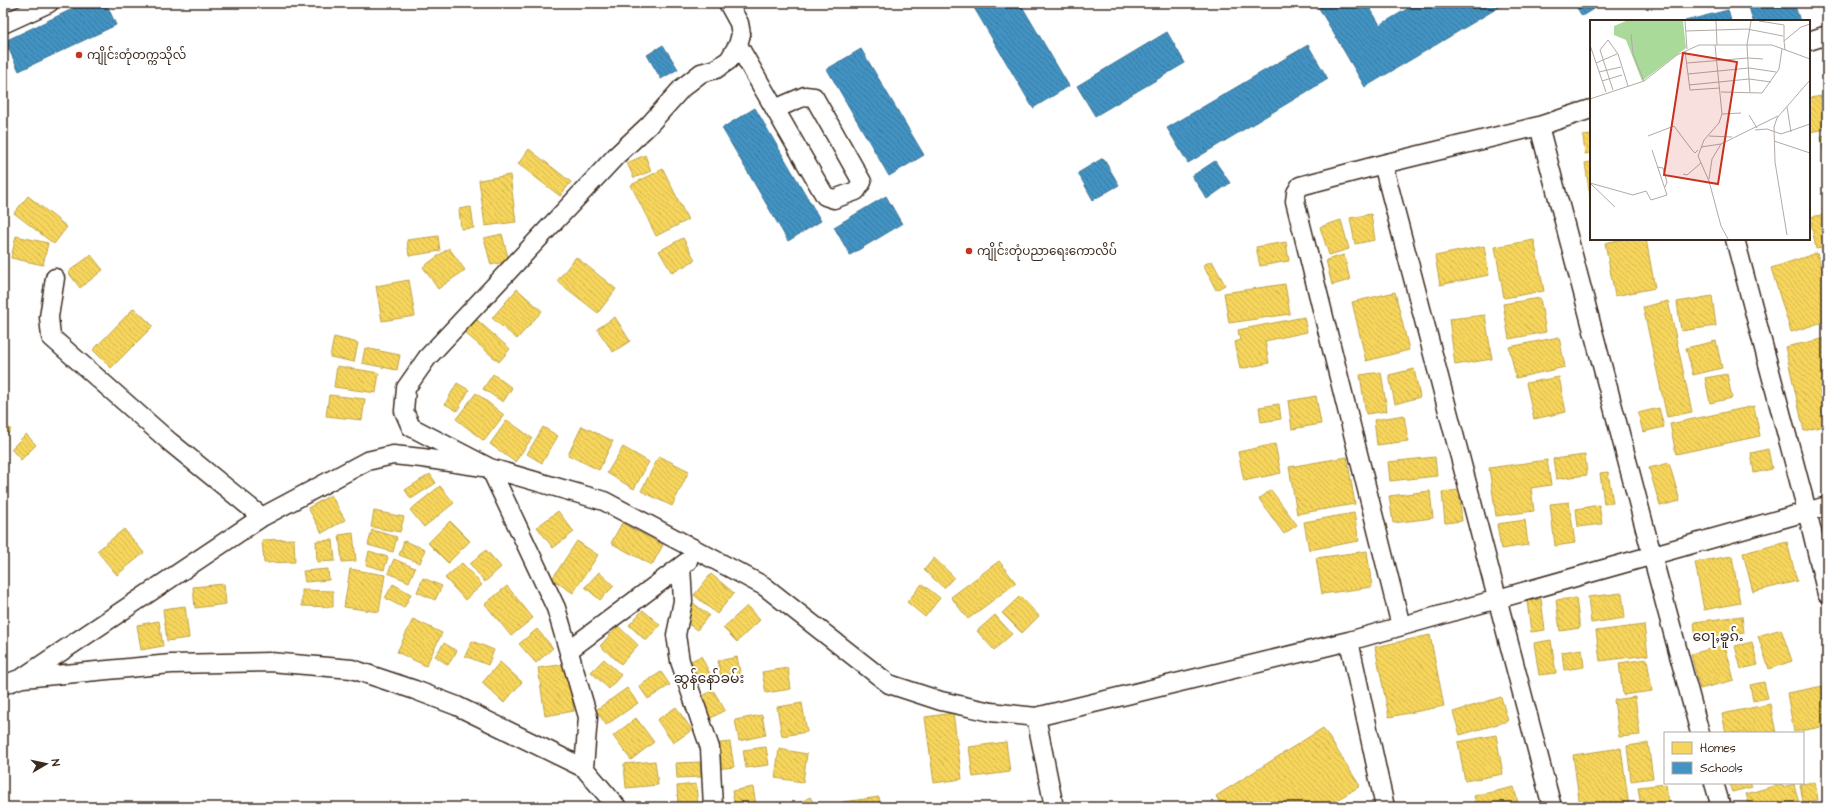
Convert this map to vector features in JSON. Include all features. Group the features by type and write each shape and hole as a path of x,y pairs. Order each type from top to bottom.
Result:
{"street":[{"path":"3,24 50,3"},
{"path":"584,768 588,717 556,608 490,468 411,427 404,411 406,388 427,358 616,156 648,125 682,88 701,72 716,68 729,60 738,45 741,34 739,23 728,3"},
{"path":"1810,41 1827,35"},
{"path":"738,45 775,110 825,196 834,199 856,191 862,182 814,97 805,96 775,110"},
{"path":"1401,626 1295,201 1296,193 1300,186 1539,126 1590,109"},
{"path":"1539,126 1700,732"},
{"path":"1383,164 1552,807"},
{"path":"1735,240 1807,511 1827,594"},
{"path":"55,278 49,317 51,337 170,442 262,517"},
{"path":"3,685 22,678 262,517 366,461 393,455 490,468 604,501 764,586 889,684 941,701 991,712 1036,717 1349,641 1827,506"},
{"path":"569,650 700,552"},
{"path":"681,566 682,601 676,635 680,661 710,748 714,807"},
{"path":"1349,641 1385,807"},
{"path":"22,678 171,664 270,662 352,669 457,706 584,768 617,807"},
{"path":"1036,717 1054,807"},
{"path":"1714,784 1721,807"}],"building: Homes":[{"path":"1822,96 1827,129 1810,132 1810,98"},
{"path":"1590,135 1590,153 1585,154 1583,136"},
{"path":"1827,135 1827,174 1821,136"},
{"path":"529,149 571,182 560,196 518,164"},
{"path":"645,155 651,171 634,178 627,163"},
{"path":"1590,162 1590,196 1585,163"},
{"path":"663,169 688,220 656,236 631,185"},
{"path":"510,175 516,222 485,226 479,180"},
{"path":"28,196 67,227 54,244 14,213"},
{"path":"471,207 474,228 461,229 459,209"},
{"path":"1371,214 1375,240 1355,244 1350,218"},
{"path":"1827,214 1827,247 1816,249 1810,217"},
{"path":"1341,220 1349,249 1329,255 1320,227"},
{"path":"502,234 509,261 491,265 484,238"},
{"path":"16,236 48,243 43,265 11,258"},
{"path":"438,236 440,251 409,256 407,240"},
{"path":"683,238 695,260 672,273 659,251"},
{"path":"1534,240 1544,291 1504,298 1495,247"},
{"path":"1618,240 1646,240 1655,288 1615,296 1605,243"},
{"path":"1286,242 1289,261 1260,266 1256,247"},
{"path":"1484,246 1489,275 1440,285 1435,256"},
{"path":"449,248 465,270 438,289 423,267"},
{"path":"1817,253 1827,285 1827,321 1791,332 1771,268"},
{"path":"91,255 103,270 80,288 68,272"},
{"path":"1344,255 1350,280 1332,285 1326,260"},
{"path":"576,257 616,289 598,313 557,281"},
{"path":"1212,261 1225,285 1216,290 1203,265"},
{"path":"409,280 415,316 382,321 376,286"},
{"path":"1285,284 1290,314 1229,323 1224,293"},
{"path":"517,289 542,311 517,339 492,318"},
{"path":"1395,292 1409,350 1366,361 1352,302"},
{"path":"1712,296 1716,326 1681,331 1677,302"},
{"path":"1540,298 1546,332 1509,339 1503,304"},
{"path":"1668,301 1692,412 1667,417 1643,307"},
{"path":"134,308 153,326 111,368 93,350"},
{"path":"1485,315 1492,359 1455,365 1449,319"},
{"path":"615,317 630,341 613,352 597,329"},
{"path":"1304,317 1307,332 1265,341 1269,363 1240,369 1235,342 1240,340 1238,330"},
{"path":"476,319 510,349 499,362 464,332"},
{"path":"334,337 358,343 354,362 330,357"},
{"path":"1559,337 1565,367 1516,378 1509,347"},
{"path":"1827,338 1827,425 1804,431 1785,347"},
{"path":"1716,341 1722,368 1693,375 1686,348"},
{"path":"365,348 400,355 397,370 362,363"},
{"path":"337,366 379,373 376,393 334,387"},
{"path":"1414,369 1420,397 1395,404 1389,375"},
{"path":"1381,372 1387,411 1366,414 1360,375"},
{"path":"493,374 512,388 503,402 483,389"},
{"path":"1727,374 1732,398 1710,403 1705,378"},
{"path":"1559,377 1566,412 1534,419 1526,383"},
{"path":"457,383 469,390 457,411 445,404"},
{"path":"476,393 504,415 484,441 456,419"},
{"path":"329,395 365,399 362,420 326,416"},
{"path":"1316,396 1321,424 1292,429 1288,401"},
{"path":"1279,404 1281,419 1261,422 1259,407"},
{"path":"1754,406 1760,436 1676,454 1670,424"},
{"path":"1659,408 1664,427 1643,432 1638,413"},
{"path":"1404,415 1408,441 1377,445 1374,420"},
{"path":"507,420 532,438 515,462 490,444"},
{"path":"3,421 11,430 3,438"},
{"path":"582,426 613,441 599,470 568,455"},
{"path":"543,427 558,436 542,463 527,454"},
{"path":"26,434 36,445 21,460 11,449"},
{"path":"1275,444 1281,473 1244,481 1238,452"},
{"path":"623,447 649,462 634,489 607,473"},
{"path":"1768,449 1772,469 1754,473 1751,453"},
{"path":"1585,455 1587,475 1556,479 1553,459"},
{"path":"659,456 689,471 672,506 641,491"},
{"path":"1347,457 1355,504 1297,514 1289,467"},
{"path":"1435,457 1437,476 1390,481 1388,462"},
{"path":"1547,460 1551,485 1531,488 1534,511 1496,516 1489,468"},
{"path":"1669,463 1680,501 1660,506 1649,468"},
{"path":"1608,472 1613,503 1604,504 1600,473"},
{"path":"430,474 436,483 411,499 405,490"},
{"path":"440,486 454,503 424,527 410,510"},
{"path":"1271,490 1297,525 1284,534 1259,499"},
{"path":"1459,490 1462,521 1445,523 1442,492"},
{"path":"1430,491 1433,518 1393,523 1389,496"},
{"path":"331,495 345,520 322,533 308,508"},
{"path":"1569,502 1575,543 1555,546 1550,504"},
{"path":"1599,505 1602,524 1578,527 1576,509"},
{"path":"374,511 404,517 400,532 371,527"},
{"path":"558,511 574,532 553,548 537,527"},
{"path":"1354,513 1359,541 1309,550 1304,522"},
{"path":"1525,520 1528,545 1501,549 1497,524"},
{"path":"450,521 470,541 448,563 428,543"},
{"path":"622,523 663,545 652,565 611,543"},
{"path":"124,529 144,553 117,575 97,551"},
{"path":"372,530 397,537 393,552 368,545"},
{"path":"353,533 356,561 342,562 339,535"},
{"path":"294,539 295,562 264,563 262,540"},
{"path":"333,540 335,561 317,562 316,541"},
{"path":"404,541 425,549 420,563 399,555"},
{"path":"577,541 598,555 573,593 552,579"},
{"path":"1787,542 1797,581 1753,592 1743,553"},
{"path":"486,550 501,567 485,582 470,564"},
{"path":"369,551 388,557 384,570 366,565"},
{"path":"1367,551 1372,587 1322,594 1316,558"},
{"path":"1732,556 1740,603 1704,610 1695,562"},
{"path":"934,558 954,577 944,588 924,570"},
{"path":"394,559 415,568 409,582 388,573"},
{"path":"999,561 1016,583 968,619 951,597"},
{"path":"462,563 482,585 465,600 445,578"},
{"path":"328,569 329,580 305,582 303,571"},
{"path":"350,569 385,575 379,612 344,607"},
{"path":"599,572 614,586 600,600 585,587"},
{"path":"711,574 734,593 717,614 694,595"},
{"path":"423,578 442,586 435,600 417,592"},
{"path":"224,584 226,604 195,608 193,587"},
{"path":"393,584 411,594 404,608 385,598"},
{"path":"922,584 940,598 925,617 907,602"},
{"path":"507,586 533,618 511,636 485,604"},
{"path":"302,590 333,591 333,607 302,606"},
{"path":"1622,593 1625,618 1591,623 1588,597"},
{"path":"1020,596 1039,616 1022,633 1002,613"},
{"path":"1576,598 1580,628 1560,631 1556,600"},
{"path":"1541,599 1545,630 1531,632 1527,601"},
{"path":"693,603 709,615 697,630 681,619"},
{"path":"185,606 189,638 167,641 163,609"},
{"path":"747,606 760,620 737,642 723,628"},
{"path":"643,610 660,625 646,641 629,625"},
{"path":"995,615 1012,634 994,650 977,631"},
{"path":"1742,616 1744,633 1696,640 1694,622"},
{"path":"413,619 442,633 426,666 397,652"},
{"path":"159,621 163,646 141,650 137,625"},
{"path":"1644,625 1648,655 1600,661 1596,631"},
{"path":"618,626 638,645 621,664 600,646"},
{"path":"537,629 553,648 536,663 519,644"},
{"path":"1781,629 1792,661 1769,669 1758,636"},
{"path":"1430,635 1444,706 1389,717 1375,647"},
{"path":"1551,640 1556,673 1539,675 1534,643"},
{"path":"472,641 494,650 488,665 465,656"},
{"path":"1752,642 1758,665 1741,669 1735,646"},
{"path":"444,643 457,651 448,665 435,656"},
{"path":"1725,645 1734,680 1700,689 1691,654"},
{"path":"1582,649 1584,667 1564,670 1562,652"},
{"path":"701,656 711,676 699,682 689,662"},
{"path":"737,657 741,675 721,679 718,661"},
{"path":"604,659 621,675 609,689 591,672"},
{"path":"1647,659 1652,691 1623,695 1619,663"},
{"path":"500,662 522,682 504,703 482,683"},
{"path":"567,664 574,711 545,716 538,668"},
{"path":"788,668 791,689 766,693 762,672"},
{"path":"661,672 670,685 648,699 639,686"},
{"path":"1764,682 1768,698 1753,701 1750,685"},
{"path":"1823,686 1827,706 1827,726 1794,732 1787,693"},
{"path":"627,688 638,703 606,725 596,710"},
{"path":"713,690 725,710 706,721 694,701"},
{"path":"1501,697 1508,721 1460,735 1453,712"},
{"path":"1635,697 1640,735 1619,737 1614,700"},
{"path":"802,703 807,732 782,736 777,707"},
{"path":"1770,704 1776,732 1726,732 1722,714"},
{"path":"676,707 692,730 673,743 657,720"},
{"path":"953,713 962,779 934,783 925,717"},
{"path":"762,715 766,735 739,741 735,720"},
{"path":"636,718 654,742 631,760 613,736"},
{"path":"1323,728 1360,786 1326,807 1222,807 1216,796"},
{"path":"1496,735 1503,774 1465,781 1458,742"},
{"path":"730,742 734,767 716,769 712,744"},
{"path":"1006,742 1010,772 973,777 969,747"},
{"path":"1648,743 1653,778 1631,781 1627,746"},
{"path":"766,747 769,765 746,768 743,750"},
{"path":"1621,748 1629,807 1580,807 1573,755"},
{"path":"779,749 807,754 803,782 775,778"},
{"path":"655,761 658,785 626,788 624,764"},
{"path":"700,762 701,777 677,778 676,763"},
{"path":"1815,782 1818,800 1803,802 1800,784"},
{"path":"696,784 698,807 678,807 677,786"},
{"path":"1666,784 1669,807 1641,807 1638,787"},
{"path":"1729,784 1750,784 1752,787 1732,792"},
{"path":"1781,784 1782,787 1794,784 1800,807 1750,807 1746,794"},
{"path":"753,787 756,805 735,807 732,791"},
{"path":"1514,787 1519,807 1477,807 1474,796"},
{"path":"810,797 816,807 792,807"},
{"path":"879,797 881,807 844,807 843,802"},
{"path":"1041,801 1045,807 1030,807"}],"building: Schools":[{"path":"85,3 106,3 116,25 19,71 5,41"},
{"path":"979,3 1020,3 1069,86 1033,108 973,6"},
{"path":"1316,3 1367,3 1380,25 1417,3 1506,3 1365,87"},
{"path":"1574,3 1603,3 1582,16"},
{"path":"1763,3 1794,3 1800,20 1753,20 1749,7"},
{"path":"1728,10 1731,20 1689,20"},
{"path":"1167,32 1185,63 1095,116 1077,86"},
{"path":"663,45 678,69 661,79 647,55"},
{"path":"1308,45 1328,79 1188,163 1167,128"},
{"path":"861,49 924,155 889,176 827,69"},
{"path":"755,108 821,221 788,241 722,128"},
{"path":"1103,158 1119,185 1093,200 1078,173"},
{"path":"1215,161 1230,183 1207,199 1192,176"},
{"path":"886,196 902,224 850,255 834,227"}],"place":[{"name":"ကျိုင်းတုံတက္ကသိုလ်","path":"79,55"},
{"name":"ကျိုင်းတုံပညာရေးကောလိပ်","path":"969,251"}],"district":[{"name":"ဝေႃႇၶူၵ်ႉ","path":"1718,637"},
{"name":"ဆွန်နော်ခမ်း","path":"709,679"}]}
